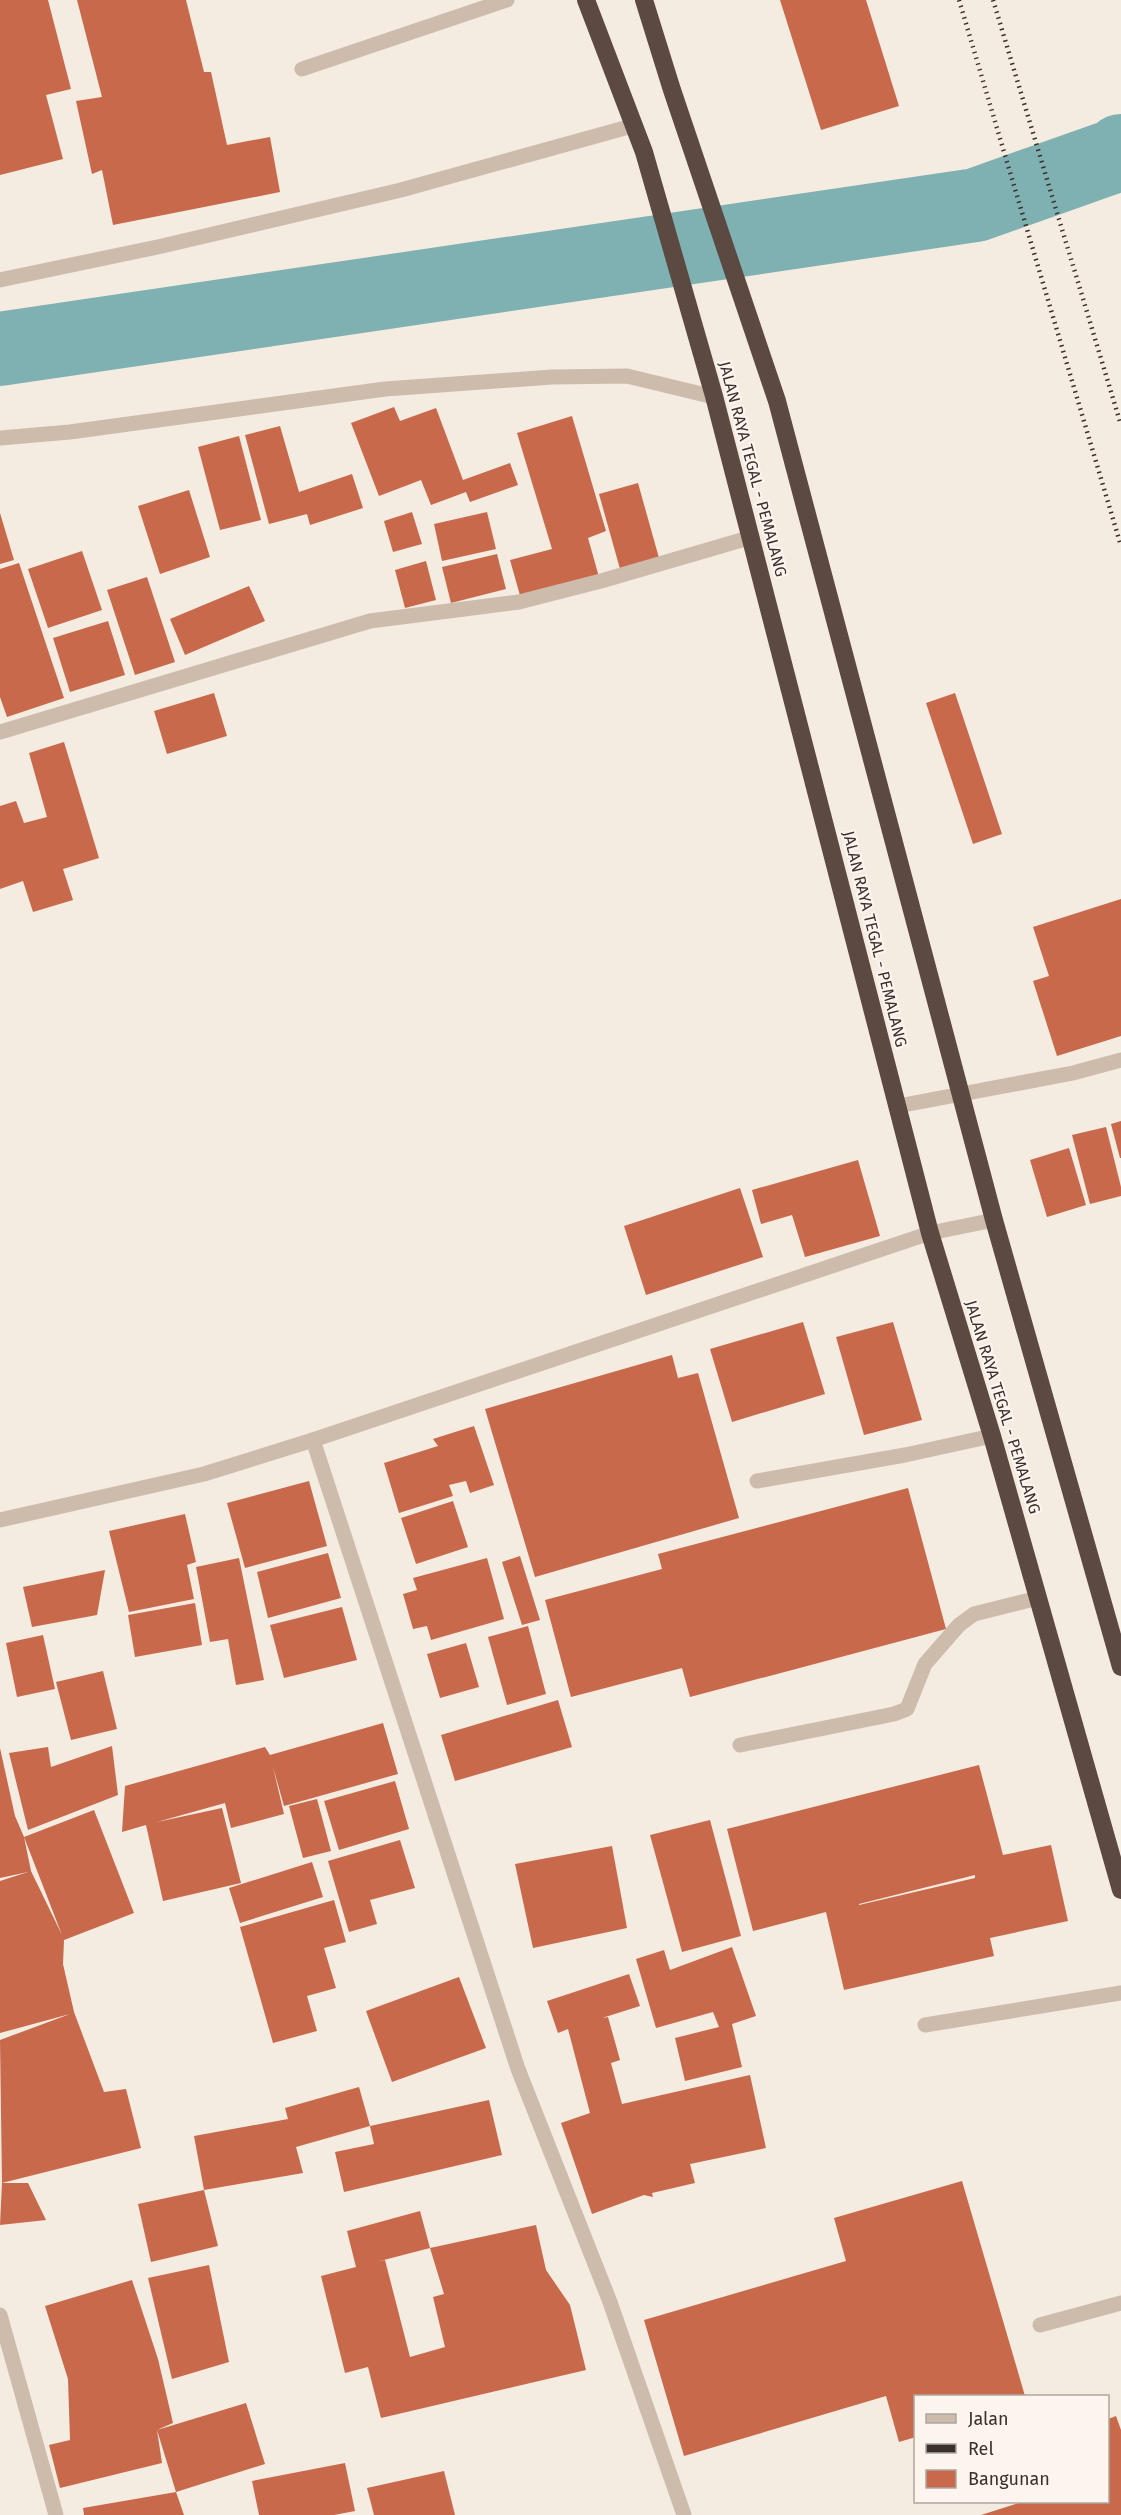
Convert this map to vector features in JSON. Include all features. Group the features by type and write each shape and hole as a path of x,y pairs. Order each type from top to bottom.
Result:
{"highway":[{"name":"JALAN RAYA TEGAL - PEMALANG","path":"586,0 632,126 644,152 714,397 930,1233 992,1436 1121,1890"},
{"path":"644,0 777,401 994,1220 1121,1667"}],"street":[{"path":"302,69 507,0"},
{"path":"0,280 162,246 401,190 632,126"},
{"path":"0,438 70,432 385,389 413,389 552,377 627,376 714,397"},
{"path":"0,732 370,621 519,602 601,581 752,537"},
{"path":"898,1106 1073,1073 1121,1060"},
{"path":"0,1520 204,1474 313,1440 930,1233 994,1220"},
{"path":"757,1481 905,1455 992,1436"},
{"path":"313,1440 518,2069 610,2302 684,2515"},
{"path":"740,1745 894,1714 907,1709 925,1664 959,1625 974,1614 1038,1598"},
{"path":"925,2025 1121,1994"},
{"path":"1040,2325 1121,2303"},
{"path":"0,2315 56,2515"}],"building":[{"path":"0,0 48,0 71,89 46,95 63,159 0,175"},
{"path":"77,0 186,0 204,72 211,72 227,145 270,137 280,192 113,225 102,170 92,174 76,101 102,97"},
{"path":"780,0 866,0 899,106 821,130"},
{"path":"394,407 400,421 436,408 463,480 510,463 518,485 470,502 466,492 431,505 421,480 379,496 351,423"},
{"path":"572,416 606,531 588,538 599,577 521,599 510,560 552,549 517,433"},
{"path":"280,426 299,492 352,474 363,508 310,525 307,514 269,524 245,435"},
{"path":"239,436 261,520 220,530 198,447"},
{"path":"638,483 659,558 620,569 599,494"},
{"path":"189,490 210,557 160,574 138,506"},
{"path":"412,512 422,544 393,552 384,521"},
{"path":"487,512 496,549 442,561 434,524"},
{"path":"0,513 14,560 0,564"},
{"path":"82,551 102,610 48,628 28,569"},
{"path":"497,554 506,589 451,603 442,567"},
{"path":"426,561 436,600 405,608 395,570"},
{"path":"19,563 64,698 7,717 0,697 0,569"},
{"path":"147,577 175,662 135,675 107,590"},
{"path":"249,586 265,621 185,655 170,619"},
{"path":"108,621 125,675 70,692 53,638"},
{"path":"214,693 227,736 167,754 154,711"},
{"path":"955,693 1002,834 973,844 926,703"},
{"path":"64,742 99,858 63,869 73,900 33,912 23,881 0,889 0,806 16,801 24,823 47,817 29,753"},
{"path":"1121,899 1121,1036 1057,1056 1033,981 1049,976 1033,927"},
{"path":"1121,1121 1121,1158 1120,1158 1111,1124"},
{"path":"1106,1127 1121,1187 1121,1196 1090,1204 1072,1135"},
{"path":"1069,1148 1086,1205 1047,1217 1030,1160"},
{"path":"858,1160 880,1236 805,1257 792,1215 761,1224 752,1190"},
{"path":"740,1188 763,1257 646,1295 624,1226"},
{"path":"803,1322 825,1394 732,1422 710,1349"},
{"path":"893,1322 922,1420 864,1435 836,1337"},
{"path":"672,1355 678,1378 698,1373 739,1518 535,1577 485,1409"},
{"path":"474,1426 494,1485 470,1493 466,1481 449,1485 453,1496 399,1513 384,1463 438,1446 433,1439"},
{"path":"309,1481 327,1546 245,1568 227,1503"},
{"path":"908,1488 946,1629 690,1697 682,1668 571,1697 545,1600 662,1569 658,1554"},
{"path":"453,1501 468,1547 416,1564 401,1518"},
{"path":"185,1514 196,1562 187,1565 194,1599 129,1612 109,1531"},
{"path":"328,1553 341,1598 268,1618 257,1572"},
{"path":"520,1556 540,1620 522,1625 502,1562"},
{"path":"239,1558 264,1680 236,1685 228,1639 210,1642 196,1567"},
{"path":"487,1558 504,1619 431,1640 427,1626 413,1629 403,1594 417,1590 413,1578"},
{"path":"105,1570 97,1615 32,1627 23,1587"},
{"path":"195,1603 202,1645 135,1657 128,1615"},
{"path":"342,1607 357,1660 284,1678 270,1625"},
{"path":"528,1626 546,1694 507,1705 488,1637"},
{"path":"43,1635 55,1689 17,1697 6,1643"},
{"path":"466,1643 479,1687 440,1698 427,1654"},
{"path":"103,1671 117,1729 71,1740 56,1682"},
{"path":"558,1700 572,1747 455,1781 441,1735"},
{"path":"383,1723 398,1774 284,1806 273,1767 284,1814 231,1828 225,1803 157,1822 222,1808 241,1883 163,1901 146,1825 122,1832 125,1786 265,1747 270,1755"},
{"path":"112,1746 118,1795 28,1830 9,1753 48,1747 51,1767"},
{"path":"0,1748 15,1816 24,1837 94,1810 134,1913 64,1940 63,1964 74,2012 104,2092 126,2089 141,2148 2,2183 0,2040 70,2014 0,2033 0,1881 28,1872 0,1878","holes":["24,1837 62,1935 31,1871"]},
{"path":"979,1765 1003,1855 1051,1845 1068,1921 990,1938 994,1956 844,1990 826,1912 753,1931 727,1829","holes":["975,1875 975,1878 859,1905"]},
{"path":"395,1781 409,1829 339,1850 324,1801"},
{"path":"317,1799 331,1851 303,1858 289,1806"},
{"path":"710,1820 741,1936 682,1952 650,1835"},
{"path":"400,1840 415,1888 370,1900 377,1924 349,1932 328,1861"},
{"path":"612,1846 627,1928 533,1948 515,1864"},
{"path":"312,1862 323,1897 240,1923 229,1888"},
{"path":"334,1900 346,1942 324,1948 336,1988 307,1996 317,2031 273,2043 240,1927"},
{"path":"732,1947 756,2016 732,2024 742,2067 685,2081 675,2038 719,2027 713,2012 656,2028 636,1959 664,1950 670,1970"},
{"path":"629,1974 640,2006 602,2018 608,2017 620,2060 611,2063 622,2104 750,2075 766,2148 690,2164 695,2183 652,2193 653,2197 644,2195 592,2214 561,2123 590,2113 568,2029 558,2033 547,2001"},
{"path":"459,1977 486,2048 392,2082 366,2011"},
{"path":"359,2087 370,2126 296,2147 303,2173 204,2190 194,2136 288,2119 285,2108"},
{"path":"489,2100 502,2155 344,2192 335,2152 374,2144 370,2126"},
{"path":"962,2181 1025,2395 914,2395 914,2438 899,2442 886,2396 684,2456 644,2320 846,2261 834,2218"},
{"path":"2,2183 28,2183 46,2220 0,2225"},
{"path":"204,2190 218,2246 151,2262 138,2204"},
{"path":"420,2211 430,2248 536,2225 546,2270 570,2305 586,2370 381,2418 368,2367 345,2373 321,2276 356,2267 347,2231","holes":["430,2248 444,2294 433,2297 445,2347 410,2357 385,2260 376,2262"]},
{"path":"209,2265 229,2362 172,2379 148,2278"},
{"path":"132,2280 158,2359 173,2423 157,2430 162,2463 60,2488 49,2445 70,2440 68,2379 45,2306"},
{"path":"246,2403 265,2464 176,2492 157,2430"},
{"path":"1116,2416 1121,2430 1121,2515 981,2515 1019,2503 1109,2503 1109,2419"},
{"path":"345,2463 355,2511 334,2515 259,2515 252,2481"},
{"path":"444,2471 455,2515 374,2515 367,2488"},
{"path":"176,2492 184,2515 84,2515 83,2508"}],"waterway":[{"path":"0,349 976,205 1117,155 1121,151"}],"railway":[{"path":"959,0 1121,546"},
{"path":"993,0 1121,425"}]}
